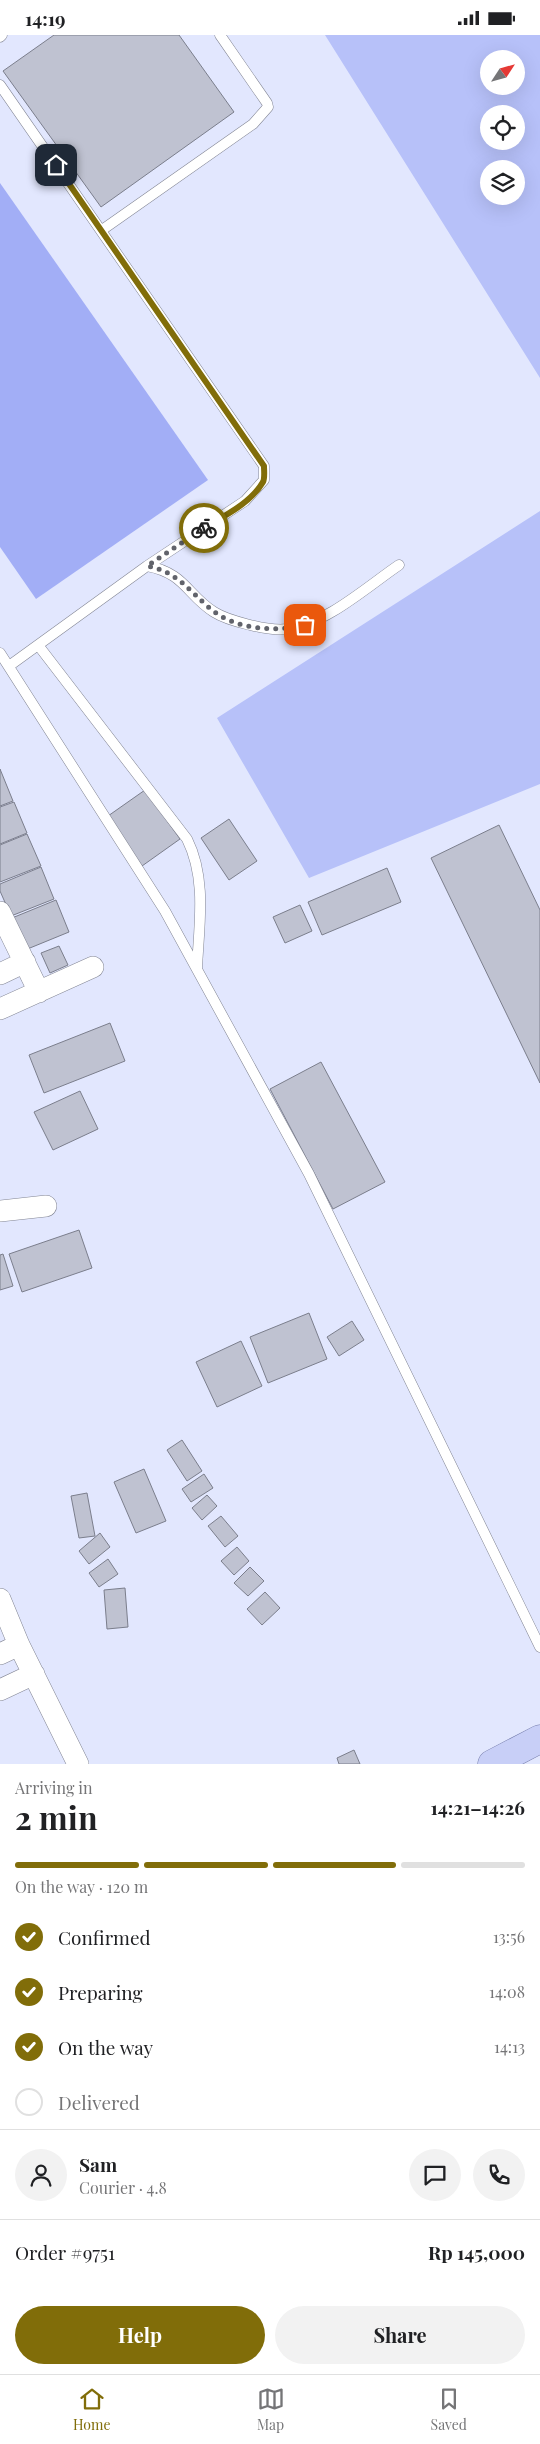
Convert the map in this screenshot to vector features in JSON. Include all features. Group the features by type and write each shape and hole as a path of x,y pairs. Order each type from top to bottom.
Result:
{"main road":[{"path":"492,1764 540,1739"}],"street":[{"path":"0,912 39,992"},
{"path":"0,974 25,962"},
{"path":"0,1009 93,967"},
{"path":"0,1211 46,1207"},
{"path":"0,1599 19,1645 78,1764"},
{"path":"0,1654 19,1645"},
{"path":"0,1690 34,1674"}],"lane":[{"path":"102,230 253,124 266,112 267,103 220,35"},
{"path":"0,85 264,466 264,480 246,501 147,566 9,666"},
{"path":"147,566 160,568 174,575 214,612 234,621 272,630 305,625 338,607 399,565"},
{"path":"38,645 186,839 195,857 200,891 197,969"},
{"path":"0,653 165,911 309,1174 540,1647"}],"shaded area":[{"path":"0,35 540,35 540,1764 0,1764"},
{"path":"325,35 540,35 540,378"},
{"path":"0,183 208,480 36,599 0,547"},
{"path":"540,511 540,784 309,878 217,718"}],"building":[{"path":"54,35 179,35 234,112 101,207 3,71"},
{"path":"0,769 13,801 0,806"},
{"path":"145,790 180,839 142,866 108,816"},
{"path":"14,802 27,833 0,844 0,807"},
{"path":"229,819 257,861 229,880 201,838"},
{"path":"499,825 540,910 540,1083 431,858"},
{"path":"27,834 41,866 0,882 0,845"},
{"path":"41,867 54,899 11,916 0,891 0,884"},
{"path":"387,868 401,902 322,935 308,902"},
{"path":"56,900 69,932 25,950 12,918"},
{"path":"300,905 312,931 285,943 273,917"},
{"path":"59,946 68,965 50,973 41,953"},
{"path":"110,1023 125,1061 44,1093 29,1055"},
{"path":"321,1062 385,1182 333,1209 270,1089"},
{"path":"80,1091 98,1129 53,1150 34,1112"},
{"path":"79,1230 92,1268 22,1292 9,1254"},
{"path":"3,1254 13,1286 0,1290 0,1255"},
{"path":"309,1313 327,1359 268,1383 250,1337"},
{"path":"352,1321 364,1340 339,1356 327,1337"},
{"path":"241,1341 262,1386 217,1407 196,1362"},
{"path":"182,1440 202,1471 187,1481 167,1450"},
{"path":"144,1469 166,1521 136,1533 114,1482"},
{"path":"204,1474 213,1488 191,1502 182,1489"},
{"path":"87,1493 95,1536 79,1538 71,1496"},
{"path":"207,1495 217,1506 202,1520 192,1508"},
{"path":"221,1516 238,1536 225,1547 208,1526"},
{"path":"100,1533 110,1547 89,1564 79,1551"},
{"path":"237,1547 249,1561 234,1575 221,1561"},
{"path":"108,1559 118,1574 99,1587 89,1573"},
{"path":"250,1567 264,1581 248,1596 234,1583"},
{"path":"125,1588 128,1627 107,1629 104,1590"},
{"path":"265,1592 280,1608 262,1625 247,1609"},
{"path":"354,1750 360,1764 339,1764 337,1758"}],"way so far":[{"path":"204,528 147,566 160,568 174,575 214,612 234,621 272,630 305,625"}],"route":[{"path":"56,165 264,466 264,480 258,489 246,501 204,528"}]}
